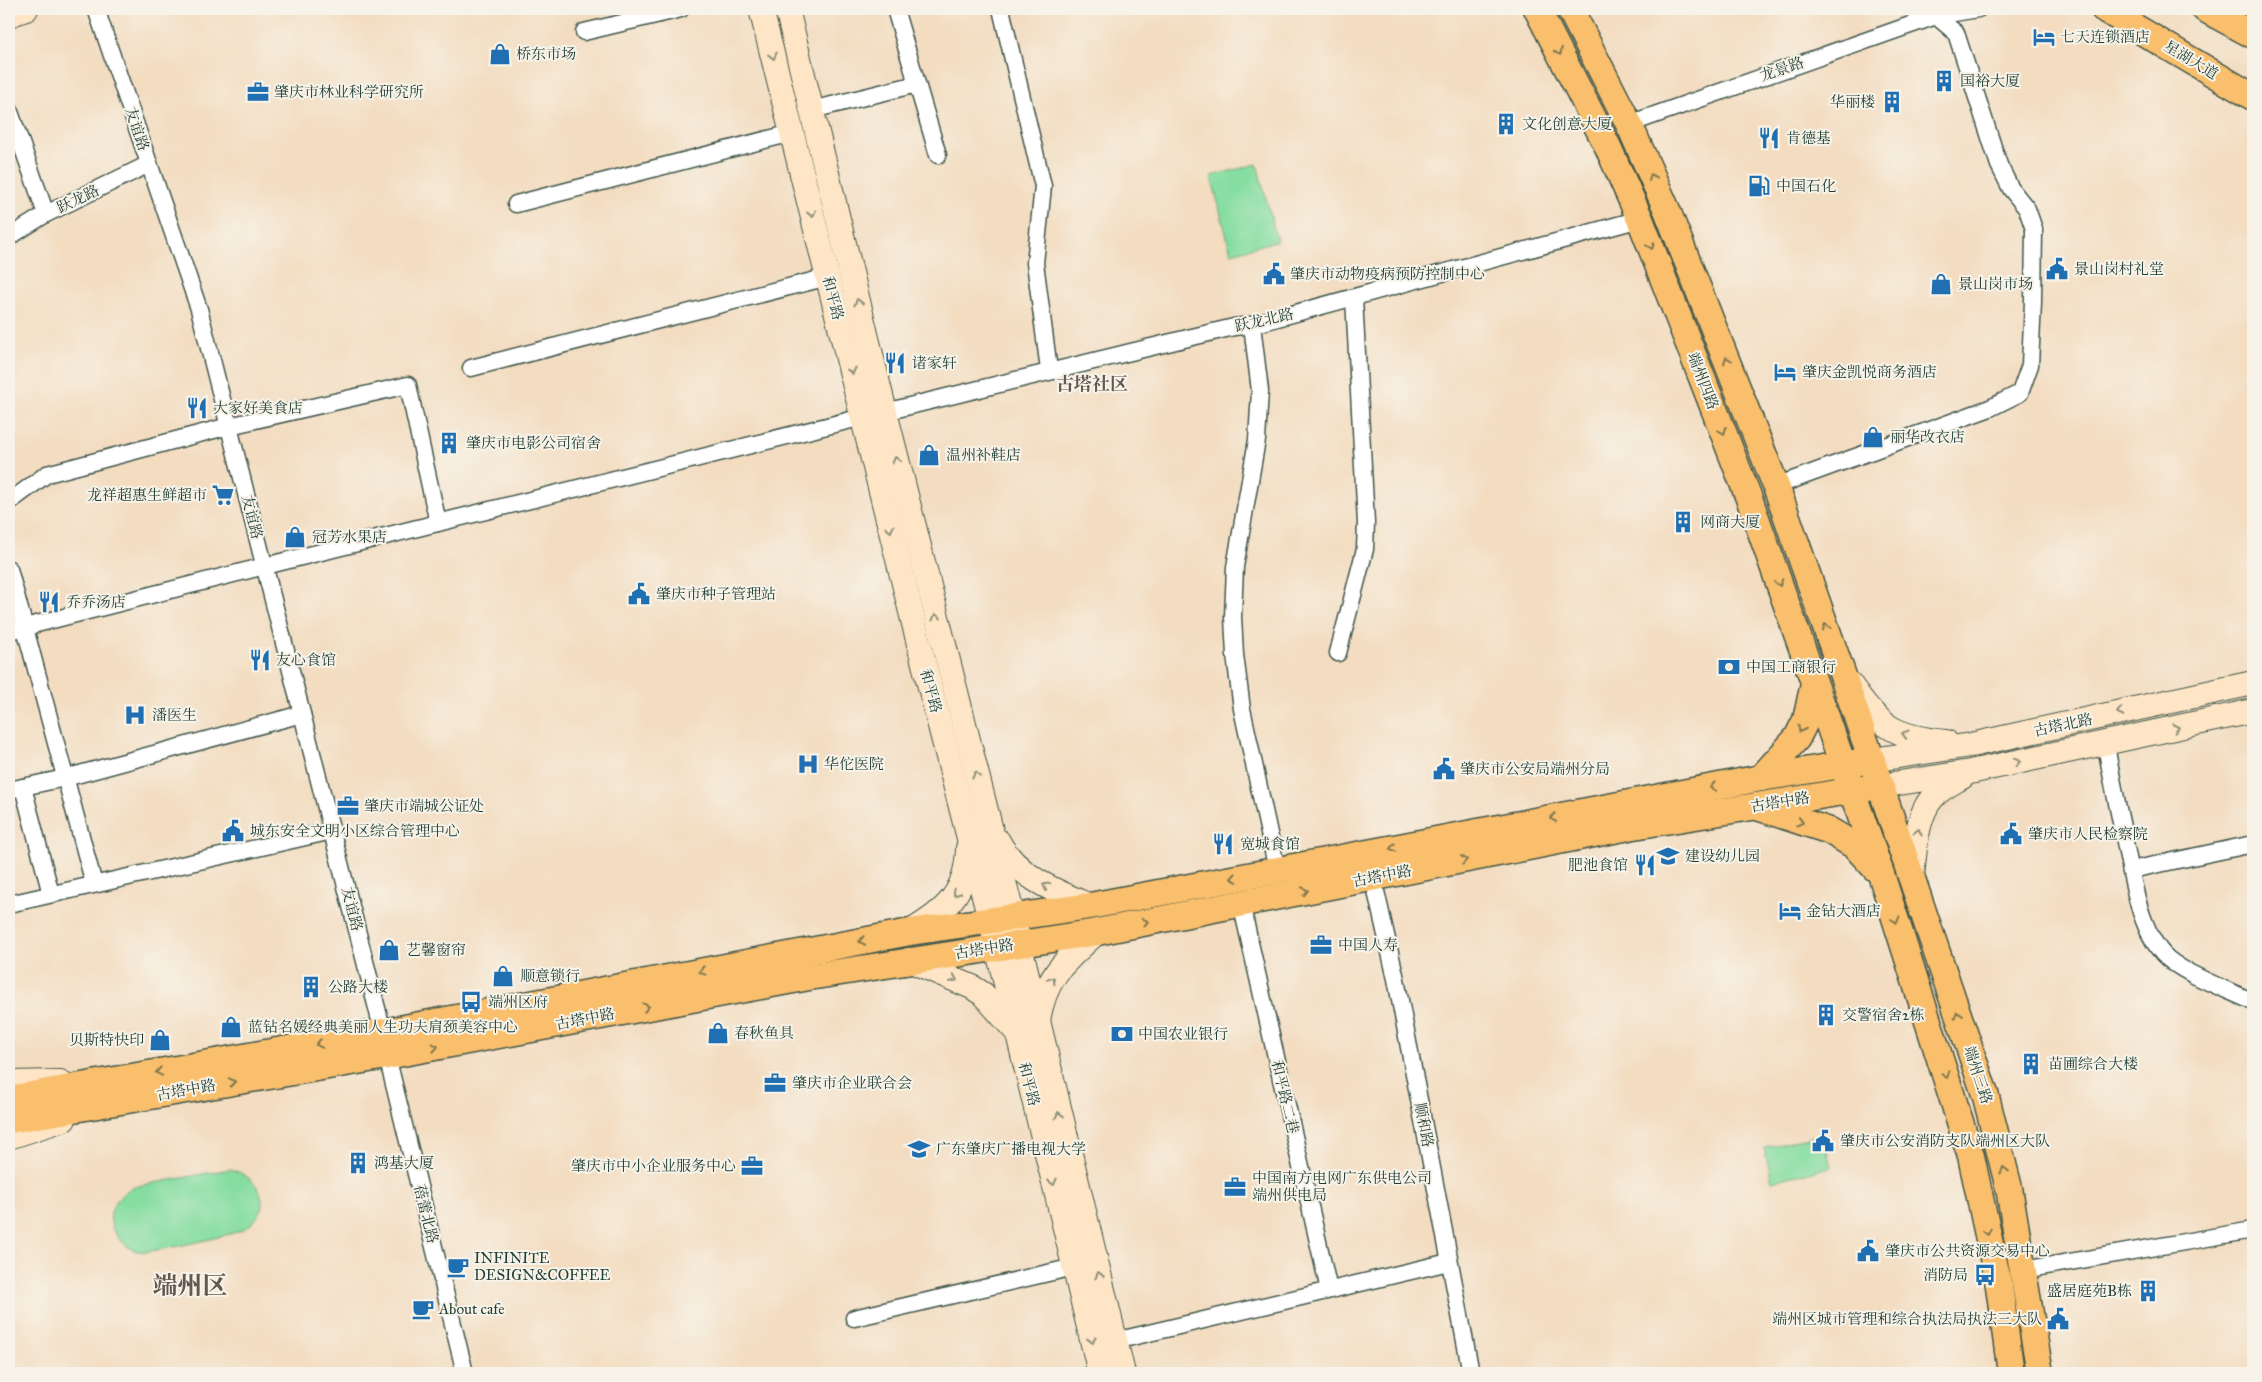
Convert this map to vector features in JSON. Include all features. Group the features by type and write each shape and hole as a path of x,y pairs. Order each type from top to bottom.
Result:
{"main road":[{"path":"9,15 26,9"},
{"name":"和平路","path":"761,9 828,277 874,415"},
{"name":"和平路","path":"787,9 812,110 874,415 1008,945 1027,1029 1074,1267 1100,1373"},
{"name":"端州四路","path":"1537,9 1608,147 1640,219 1750,502 1852,790"},
{"name":"端州四路","path":"1570,9 1628,124 1667,210 1776,486 1880,786"},
{"name":"星湖大道","path":"2104,9 2253,97"},
{"path":"2205,9 2253,35"},
{"path":"1710,398 1737,387"},
{"path":"1842,673 1867,709 1892,730 1925,740 1971,745"},
{"path":"1761,778 1796,738 1806,720 1814,682"},
{"name":"古塔北路","path":"1872,760 1971,745 2253,683"},
{"name":"古塔北路","path":"1880,786 1970,772 2253,711"},
{"name":"古塔中路","path":"806,964 909,960 1097,932 1373,878 1631,815 1761,778 1872,760"},
{"path":"1912,881 1914,848 1919,828 1932,797 1970,772"},
{"name":"古塔中路","path":"9,1099 114,1091 385,1044 806,964 910,932 1090,906 1277,870 1631,815 1754,806 1880,786"},
{"name":"端州三路","path":"1880,786 1986,1097 2009,1188 2040,1373"},
{"name":"端州三路","path":"1852,790 1881,874 1971,1156 1998,1286 2011,1373"},
{"path":"1754,806 1830,831 1855,846 1881,874"},
{"path":"910,932 930,920 956,896 962,883 978,826 1027,875 1049,888 1090,906"},
{"path":"909,960 965,984 983,994 1027,1029 1044,992 1055,974 1097,932"},
{"name":"和平路","path":"1027,1029 1123,1373"},
{"name":"古塔中路","path":"9,1083 114,1091"},
{"name":"古塔中路","path":"9,1120 114,1091"},
{"name":"古塔中路","path":"9,1137 114,1091"}],"street":[{"name":"友谊路","path":"96,9 199,309 385,1044"},
{"path":"584,32 681,9"},
{"path":"895,9 938,155"},
{"path":"1001,9 1043,186 1036,263 1049,370"},
{"name":"龙景路","path":"1628,124 1942,13 1978,9"},
{"path":"1776,486 1990,408 2020,393 2030,365 2034,229 2027,209 2011,189 1999,165 1956,33 1942,13"},
{"path":"812,110 917,84"},
{"path":"9,109 46,214"},
{"path":"516,204 792,133"},
{"name":"跃龙路","path":"9,237 46,214 149,164"},
{"name":"跃龙北路","path":"17,629 1049,370 1234,327 1252,326 1640,219"},
{"path":"471,368 828,277"},
{"path":"1338,652 1365,549 1366,523 1354,298"},
{"path":"1252,326 1260,391 1257,440 1235,567 1234,626 1242,709 1277,870"},
{"path":"9,502 47,474 229,426 408,385 438,523"},
{"path":"9,569 17,629 65,778 94,884"},
{"path":"51,894 16,789 65,778 302,714"},
{"path":"2106,743 2131,870 2143,919 2153,940 2164,955 2180,967 2253,1002"},
{"path":"9,904 332,831"},
{"path":"2131,870 2253,844"},
{"name":"顺和路","path":"1373,878 1396,979 1471,1373"},
{"name":"和平路二巷","path":"1241,903 1328,1290"},
{"name":"蓓蕾北路","path":"385,1044 465,1373"},
{"path":"2024,1270 2253,1230"},
{"path":"1115,1341 1449,1262"},
{"path":"854,1318 1074,1267"}],"green space":[{"path":"1257,164 1277,241 1231,253 1211,176"},
{"path":"1823,1134 1831,1167 1772,1181 1764,1148"},
{"path":"230,1169 250,1179 261,1195 262,1204 260,1212 254,1221 244,1229 199,1242 144,1252 136,1251 125,1245 114,1231 111,1223 113,1206 120,1197 133,1187"}],"place":[{"name":"七天连锁酒店","path":"2044,37"},
{"name":"桥东市场","path":"500,54"},
{"name":"国裕大厦","path":"1944,81"},
{"name":"肇庆市林业科学研究所","path":"258,92"},
{"name":"华丽楼","path":"1892,102"},
{"name":"文化创意大厦","path":"1506,124"},
{"name":"肯德基","path":"1769,138"},
{"name":"中国石化","path":"1759,186"},
{"name":"景山岗村礼堂","path":"2057,269"},
{"name":"肇庆市动物疫病预防控制中心","path":"1274,274"},
{"name":"景山岗市场","path":"1941,284"},
{"name":"诸家轩","path":"895,363"},
{"name":"肇庆金凯悦商务酒店","path":"1785,372"},
{"name":"大家好美食店","path":"197,408"},
{"name":"丽华改衣店","path":"1873,437"},
{"name":"肇庆市电影公司宿舍","path":"449,443"},
{"name":"温州补鞋店","path":"929,455"},
{"name":"龙祥超惠生鲜超市","path":"223,495"},
{"name":"网商大厦","path":"1683,522"},
{"name":"冠芳水果店","path":"295,537"},
{"name":"肇庆市种子管理站","path":"639,594"},
{"name":"乔乔汤店","path":"49,602"},
{"name":"友心食馆","path":"260,660"},
{"name":"中国工商银行","path":"1729,667"},
{"name":"潘医生","path":"135,715"},
{"name":"华佗医院","path":"808,764"},
{"name":"肇庆市公安局端州分局","path":"1444,769"},
{"name":"肇庆市端城公证处","path":"348,806"},
{"name":"城东安全文明小区综合管理中心","path":"233,831"},
{"name":"肇庆市人民检察院","path":"2011,834"},
{"name":"宽城食馆","path":"1223,844"},
{"name":"建设幼儿园","path":"1668,856"},
{"name":"肥池食馆","path":"1645,865"},
{"name":"金钻大酒店","path":"1790,911"},
{"name":"中国人寿","path":"1321,945"},
{"name":"艺馨窗帘","path":"389,950"},
{"name":"顺意锁行","path":"503,976"},
{"name":"公路大楼","path":"311,987"},
{"name":"端州区府","path":"471,1002"},
{"name":"交警宿舍2栋","path":"1826,1015"},
{"name":"蓝钻名媛经典美丽人生功夫肩颈美容中心","path":"231,1027"},
{"name":"春秋鱼具","path":"718,1033"},
{"name":"中国农业银行","path":"1122,1034"},
{"name":"贝斯特快印","path":"160,1040"},
{"name":"苗圃综合大楼","path":"2031,1064"},
{"name":"肇庆市企业联合会","path":"775,1083"},
{"name":"肇庆市公安消防支队端州区大队","path":"1823,1141"},
{"name":"广东肇庆广播电视大学","path":"919,1149"},
{"name":"鸿基大厦","path":"358,1163"},
{"name":"肇庆市中小企业服务中心","path":"752,1166"},
{"name":"中国南方电网广东供电公司 端州供电局","path":"1235,1187"},
{"name":"肇庆市公共资源交易中心","path":"1868,1251"},
{"name":"INFINITE DESIGN&COFFEE","path":"458,1267"},
{"name":"消防局","path":"1985,1275"},
{"name":"盛居庭苑B栋","path":"2148,1291"},
{"name":"About cafe","path":"423,1309"},
{"name":"端州区城市管理和综合执法局执法三大队","path":"2058,1319"}],"district":[{"name":"古塔社区","path":"1092,384"},
{"name":"端州区","path":"190,1285"}]}
